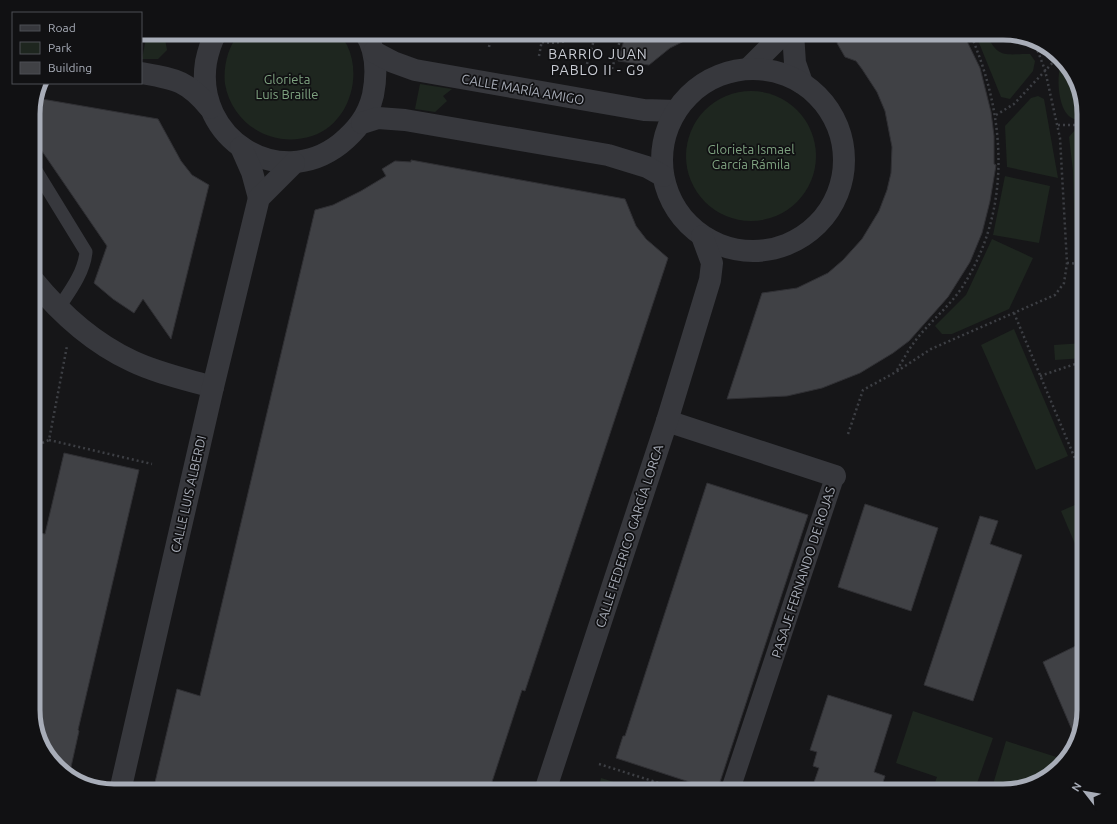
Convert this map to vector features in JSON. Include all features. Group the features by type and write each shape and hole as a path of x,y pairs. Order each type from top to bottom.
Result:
{"street":[{"path":"210,108 206,92 205,72 208,54 213,40"},
{"path":"748,69 777,40"},
{"path":"793,40 795,63 802,83"},
{"path":"142,73 178,80 198,94 210,108 225,132 241,147 270,161 294,163 320,156 336,147 351,135 362,123 371,103 375,86 369,43"},
{"name":"CALLE MARÍA AMIGO","path":"369,43 393,62 415,70 644,110 676,111"},
{"path":"748,69 772,71 790,76 802,83 825,105 841,132 845,159 839,188 832,204 822,218 810,230 794,241 772,249 753,251 737,250 721,245 702,236 680,215 668,194 663,176 662,152 667,129 676,111 697,88 707,81 732,71 748,69"},
{"path":"362,123 378,118 406,120 600,153 629,160 647,167 663,176"},
{"name":"CALLE LUIS ALBERDI","path":"122,784 213,387 259,198 252,172 241,147"},
{"path":"259,198 294,163"},
{"name":"CALLE FEDERICO GARCÍA LORCA","path":"547,784 667,421 710,280 712,263 702,236"},
{"path":"710,280 733,260 753,251"},
{"path":"40,288 58,309 104,345 131,360 162,373 213,387"},
{"name":"PASAJE FERNANDO DE ROJAS","path":"667,421 835,476 732,784"}],"lane":[{"path":"40,177 86,252 85,262 79,277 58,309"}],"path":[{"path":"489,47 490,40"},
{"path":"539,56 542,41 562,42 572,40"},
{"path":"587,64 594,40"},
{"path":"612,68 620,40"},
{"path":"896,372 913,344 961,288 981,250 988,231 998,184 999,150 996,114 982,59 973,40"},
{"path":"848,434 863,390 896,372 931,349 1055,295 1064,283 1068,263 1060,138 1045,70 1037,48"},
{"path":"996,114 1014,104 1054,61"},
{"path":"1058,125 1077,125"},
{"path":"1068,263 1077,264"},
{"path":"1014,313 1077,463"},
{"path":"49,440 68,343"},
{"path":"1040,376 1077,363"},
{"path":"40,444 49,440 152,464"},
{"path":"599,764 661,784"},
{"path":"650,784 655,782"}],"green space":[{"path":"146,40 165,40 167,50 158,59 142,59"},
{"name":"Glorieta Luis Braille","path":"235,40 344,40 352,58 353,71 349,98 343,111 335,121 324,130 312,136 297,139 283,139 269,136 256,130 236,111 229,98 225,84 227,57"},
{"path":"978,40 990,40 998,51 1003,53 1030,54 1035,61 1033,71 1010,99 1001,97"},
{"path":"1060,67 1073,90 1076,100 1077,120 1067,114 1062,103 1059,88"},
{"path":"420,84 452,89 443,96 447,101 435,112 415,109"},
{"name":"Glorieta Ismael García Rámila","path":"751,91 776,96 797,110 811,131 816,156 811,181 797,202 776,216 751,221 726,216 705,202 691,181 686,156 691,131 705,110 726,96"},
{"path":"1038,96 1044,99 1058,178 1007,167 1005,126 1031,98"},
{"path":"1077,130 1077,249 1075,247 1073,171 1069,137"},
{"path":"1005,176 1050,186 1039,243 993,235"},
{"path":"992,239 1033,258 1009,309 952,334 942,334 935,326 966,295"},
{"path":"1014,329 1068,456 1036,470 981,345"},
{"path":"1077,343 1077,358 1055,360 1054,345"},
{"path":"1077,504 1077,549 1061,511"},
{"path":"913,711 993,738 977,784 934,784 937,777 896,763"},
{"path":"1006,741 1059,758 1052,766 1031,778 1012,783 993,784"},
{"path":"601,778 620,784 600,784"}],"building":[{"path":"624,40 686,40 670,48 649,65 618,61"},
{"path":"838,40 966,40 980,68 991,112 994,136 994,164 996,165 990,201 982,233 970,262 948,297 909,341 893,353 860,373 822,388 787,396 727,399 762,293 797,288 828,273 843,260 862,239 879,211 887,190 891,173 892,147 885,111 877,92 862,69 856,61 845,57 837,43"},
{"path":"42,99 158,119 181,161 192,175 209,185 171,339 143,299 134,313 113,299 94,283 107,246 40,148 40,110"},
{"path":"411,160 625,199 636,226 646,239 668,258 525,691 522,690 491,784 155,784 177,689 200,696 315,210 333,205 386,176 382,169 395,161 411,162"},
{"path":"64,453 139,470 78,730 70,770 58,759 50,747 41,724 40,533 45,534"},
{"path":"707,483 808,515 719,784 696,784 616,758 623,736 625,736"},
{"path":"865,504 938,528 911,611 838,587"},
{"path":"980,516 998,521 990,544 1022,555 973,701 924,685"},
{"path":"1077,645 1077,710 1076,724 1073,733 1043,662"},
{"path":"828,695 892,715 874,772 885,776 882,784 813,784 819,768 813,766 817,752 810,750"}],"district":[{"name":"BARRIO JUAN PABLO II - G9","path":"598,62"}]}
